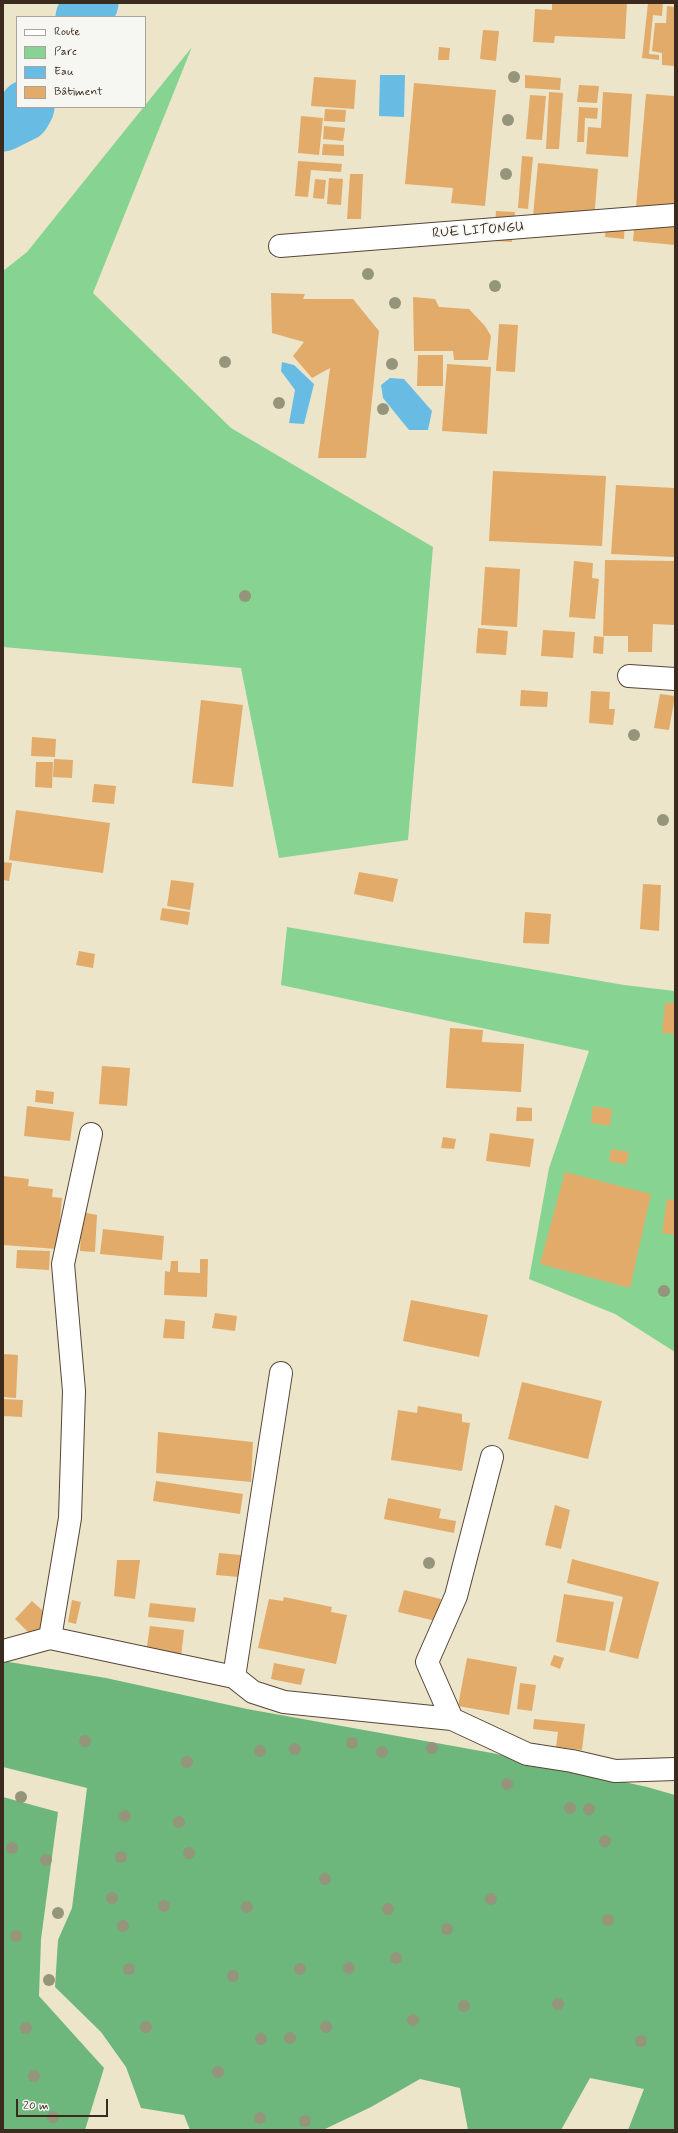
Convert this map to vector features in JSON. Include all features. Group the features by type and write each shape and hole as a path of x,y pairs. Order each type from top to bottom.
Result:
{"street":[{"name":"RUE LITONGU","path":"280,246 675,215"},
{"path":"628,676 675,679"},
{"path":"50,1638 70,1510 74,1391 63,1264 91,1134"},
{"path":"234,1677 281,1373"},
{"path":"452,1719 427,1662 456,1596 492,1457"},
{"path":"3,1651 50,1638 234,1677 253,1692 284,1702 341,1706 452,1719 527,1754 572,1761 615,1771 675,1769"}],"green space":[{"path":"192,47 93,293 231,428 433,547 408,840 279,858 241,668 3,647 3,271 27,252 143,108 146,108 146,104"},
{"path":"287,927 624,985 675,991 675,1352 615,1314 529,1279 549,1168 589,1051 281,985"},
{"path":"3,1661 106,1678 247,1709 492,1753 647,1787 675,1795 675,2130 628,2130 644,2089 590,2078 561,2130 468,2130 460,2088 420,2079 371,2107 323,2130 190,2130 184,2115 141,2108 126,2067 101,2032 55,1987 58,1940 72,1908 87,1788 3,1767"},
{"path":"3,1797 58,1812 41,1939 39,1996 104,2068 85,2130 3,2130"}],"water":[{"path":"380,75 405,75 404,117 379,116"},
{"path":"282,362 294,365 314,384 304,424 289,423 295,390 281,371"},
{"path":"390,378 404,379 432,411 428,430 409,430 383,398 381,385"}],"building":[{"path":"552,3 627,3 625,39 555,36 554,43 533,42 535,9 552,10"},
{"path":"648,3 663,3 662,16 653,15 649,54 659,55 659,60 642,58"},
{"path":"667,6 675,7 675,66 662,65 662,53 652,51 655,23 666,23"},
{"path":"483,30 499,31 496,61 480,59"},
{"path":"439,47 450,48 449,60 438,60"},
{"path":"525,75 561,78 560,90 525,88"},
{"path":"314,77 356,80 354,109 311,106"},
{"path":"414,83 496,90 485,206 451,203 453,188 405,184"},
{"path":"579,85 599,86 597,103 577,102"},
{"path":"549,92 563,93 559,149 546,149"},
{"path":"603,92 632,94 628,157 586,154 588,127 601,128"},
{"path":"646,94 675,96 675,245 633,241"},
{"path":"530,95 546,96 542,140 526,139"},
{"path":"579,107 598,108 597,119 585,118 584,142 577,142"},
{"path":"325,109 346,110 345,122 324,121"},
{"path":"301,116 323,118 319,155 298,153"},
{"path":"324,126 345,128 343,141 323,139"},
{"path":"323,144 344,145 344,156 322,155"},
{"path":"522,156 533,157 528,209 518,208"},
{"path":"298,161 342,164 341,172 311,170 308,197 295,196"},
{"path":"538,163 598,169 594,221 533,216"},
{"path":"350,174 363,174 361,219 347,219"},
{"path":"329,178 343,179 341,205 327,204"},
{"path":"315,179 326,180 324,199 313,198"},
{"path":"496,211 515,212 512,242 494,241"},
{"path":"607,216 625,218 624,239 605,237"},
{"path":"271,293 305,294 303,299 353,299 379,331 366,458 318,458 330,368 312,378 293,356 304,342 272,333"},
{"path":"413,297 435,299 439,307 469,309 485,326 491,336 488,360 454,360 453,351 414,351"},
{"path":"499,324 518,325 515,372 496,371"},
{"path":"418,355 443,355 443,386 417,386"},
{"path":"447,364 491,367 487,434 442,431"},
{"path":"493,471 606,476 602,546 489,541"},
{"path":"616,485 675,488 675,557 611,554"},
{"path":"605,560 675,561 675,625 653,624 652,652 628,652 628,636 603,636"},
{"path":"574,561 593,563 592,578 599,579 595,619 569,617"},
{"path":"485,567 520,569 517,627 481,625"},
{"path":"478,628 508,631 506,655 476,653"},
{"path":"543,630 575,632 573,658 541,656"},
{"path":"594,636 604,637 603,654 593,653"},
{"path":"521,690 548,692 547,707 520,706"},
{"path":"591,691 610,692 609,709 615,709 613,725 589,723"},
{"path":"660,694 675,696 669,730 654,728"},
{"path":"201,700 243,705 233,787 192,783"},
{"path":"32,737 56,739 55,757 31,756"},
{"path":"54,759 73,760 72,778 53,777"},
{"path":"36,762 53,762 52,788 35,787"},
{"path":"94,784 116,786 114,804 92,802"},
{"path":"16,810 110,823 103,873 9,860"},
{"path":"3,862 12,863 9,881 3,880"},
{"path":"359,872 398,879 393,902 354,894"},
{"path":"171,880 194,883 190,910 167,906"},
{"path":"643,884 661,885 659,931 640,929"},
{"path":"162,908 190,912 188,925 160,920"},
{"path":"525,912 551,914 549,944 523,943"},
{"path":"79,951 95,954 93,968 76,965"},
{"path":"665,1003 675,1003 675,1034 662,1033"},
{"path":"450,1028 483,1030 482,1042 524,1044 521,1092 446,1088"},
{"path":"102,1066 130,1068 127,1106 99,1104"},
{"path":"36,1090 54,1092 53,1104 35,1102"},
{"path":"27,1106 74,1112 70,1141 24,1136"},
{"path":"593,1106 612,1109 610,1126 591,1123"},
{"path":"517,1107 532,1108 532,1121 516,1121"},
{"path":"490,1133 534,1139 530,1167 486,1161"},
{"path":"443,1137 456,1139 454,1149 441,1148"},
{"path":"611,1149 629,1152 626,1165 609,1161"},
{"path":"565,1172 651,1194 630,1288 540,1264"},
{"path":"3,1176 29,1179 28,1186 53,1189 52,1197 62,1198 57,1249 3,1245"},
{"path":"667,1199 675,1200 675,1235 662,1233"},
{"path":"82,1212 97,1215 95,1252 80,1251"},
{"path":"103,1229 164,1236 162,1260 100,1254"},
{"path":"17,1250 50,1251 49,1270 16,1268"},
{"path":"200,1259 208,1259 207,1297 164,1295 165,1271 170,1272 171,1261 178,1261 178,1272 200,1273"},
{"path":"411,1300 488,1315 479,1357 403,1341"},
{"path":"215,1313 237,1316 235,1331 212,1328"},
{"path":"165,1319 185,1321 184,1339 163,1338"},
{"path":"3,1354 18,1355 16,1398 3,1397"},
{"path":"522,1382 602,1401 588,1459 508,1439"},
{"path":"3,1399 23,1400 22,1417 3,1416"},
{"path":"418,1406 462,1414 462,1422 470,1423 462,1471 391,1460 398,1410 417,1413"},
{"path":"158,1432 253,1442 251,1482 156,1473"},
{"path":"156,1481 243,1494 240,1514 153,1501"},
{"path":"388,1498 441,1509 439,1518 456,1521 454,1533 384,1519"},
{"path":"555,1505 570,1510 561,1549 545,1545"},
{"path":"219,1553 241,1555 239,1577 216,1575"},
{"path":"572,1559 659,1582 638,1659 609,1652 623,1597 567,1583"},
{"path":"117,1560 140,1560 135,1599 114,1596"},
{"path":"404,1590 441,1599 436,1621 398,1612"},
{"path":"564,1594 614,1602 605,1651 556,1642"},
{"path":"284,1597 332,1607 331,1612 347,1615 336,1664 258,1648 269,1599 283,1601"},
{"path":"72,1600 81,1602 76,1624 68,1622"},
{"path":"32,1601 51,1618 33,1637 15,1619"},
{"path":"150,1603 196,1608 194,1622 148,1617"},
{"path":"150,1626 184,1630 181,1657 146,1653"},
{"path":"554,1655 564,1658 560,1669 550,1665"},
{"path":"467,1658 517,1667 509,1715 458,1706"},
{"path":"274,1663 305,1669 301,1685 271,1679"},
{"path":"520,1683 536,1685 532,1711 517,1709"},
{"path":"534,1719 585,1724 582,1750 556,1747 558,1732 533,1729"}],"waterway":[{"path":"84,16 91,3"},
{"path":"3,124 23,114 26,108"}]}
